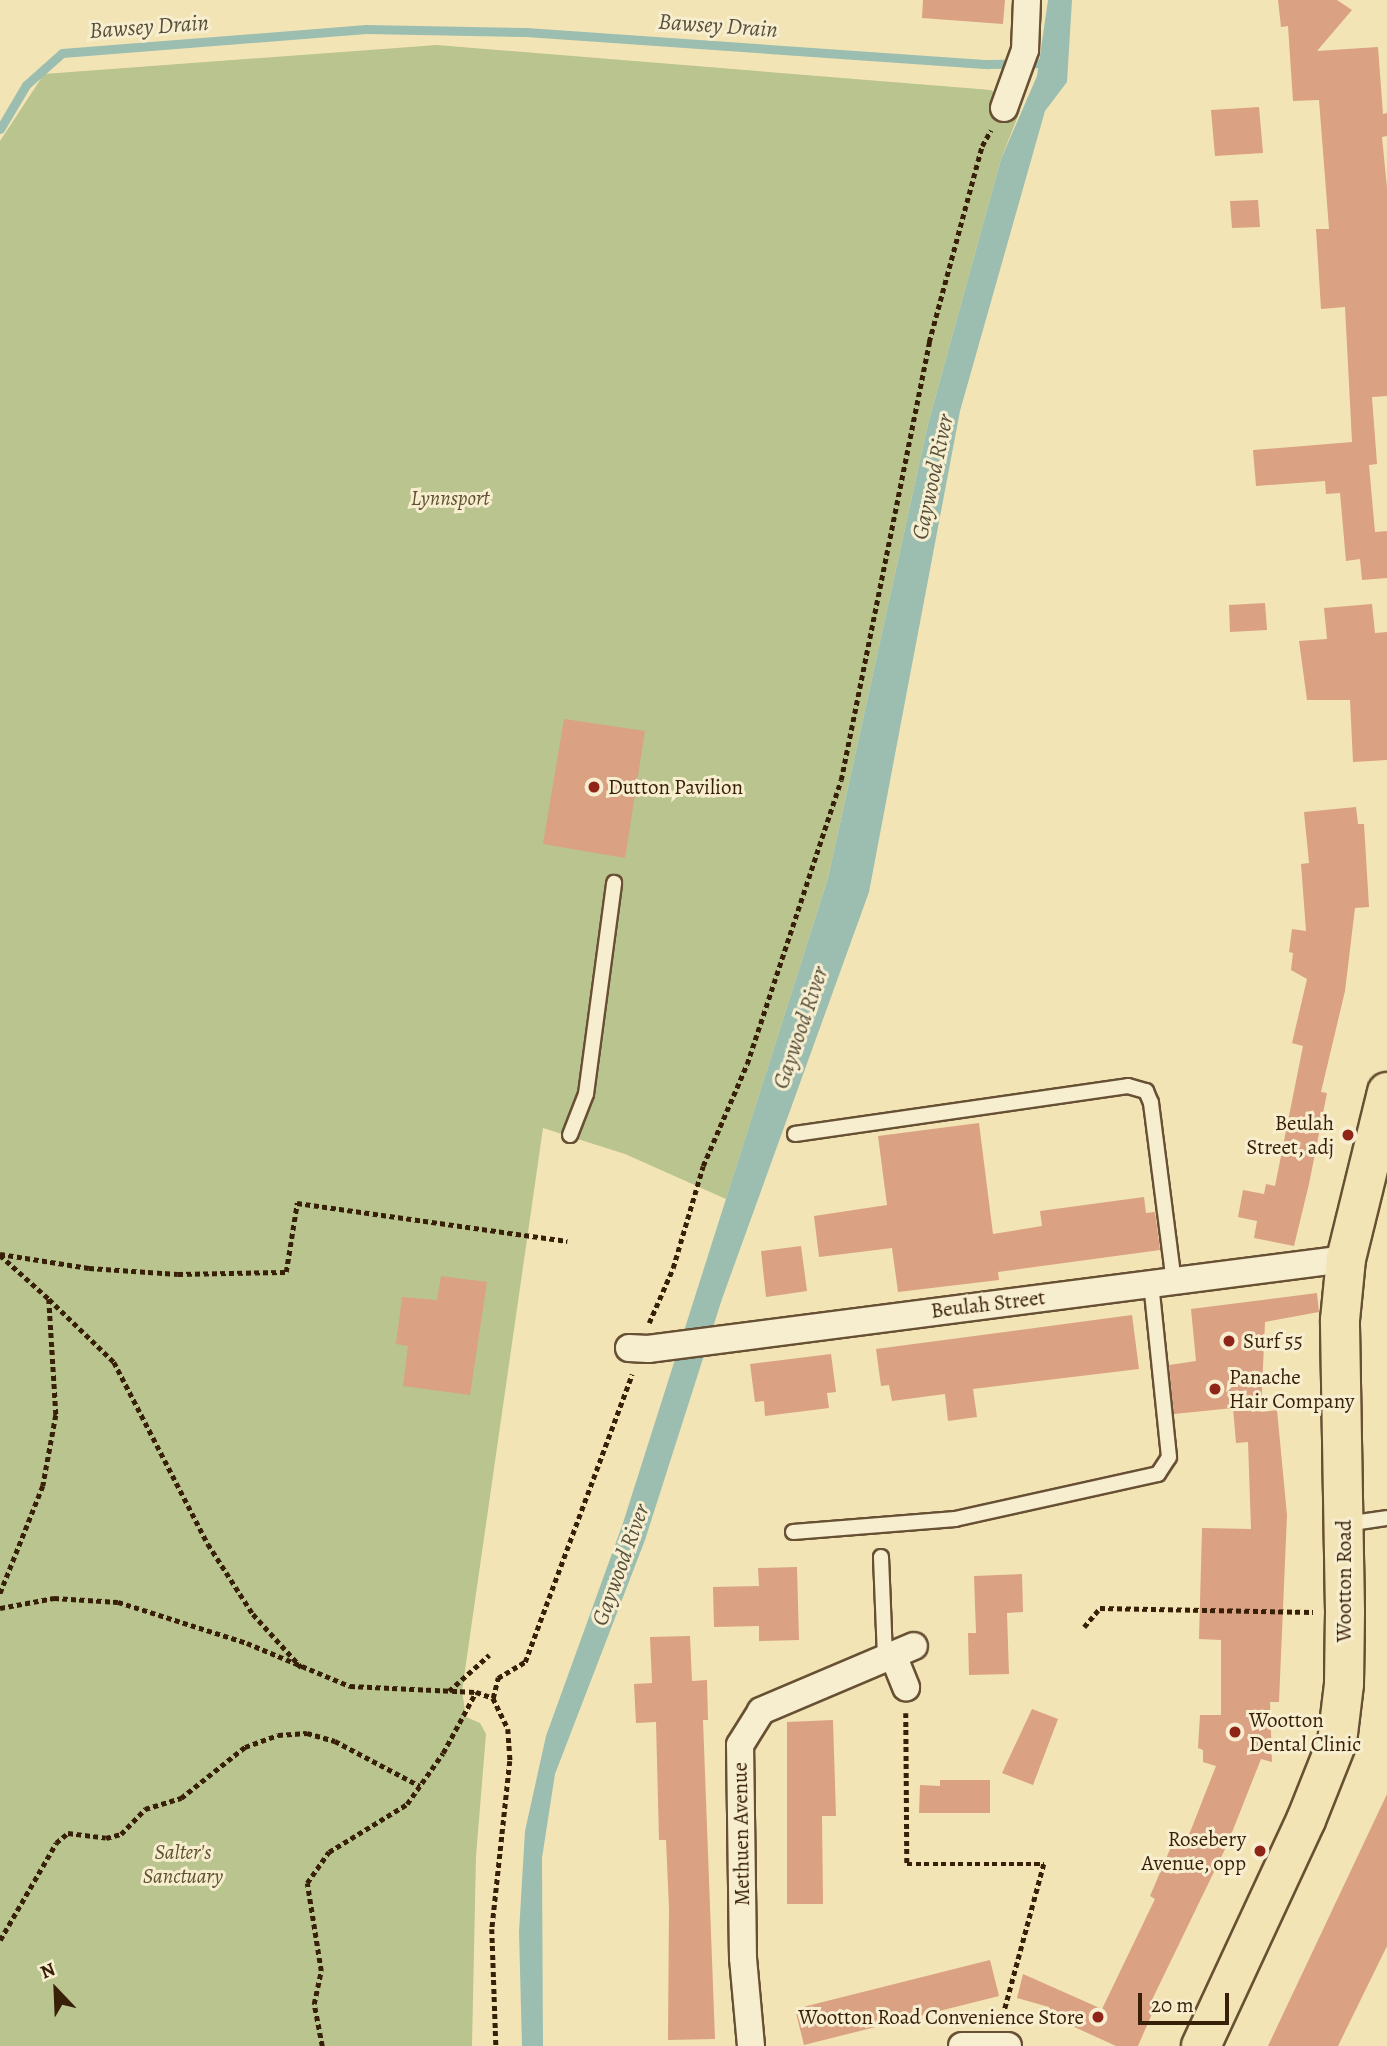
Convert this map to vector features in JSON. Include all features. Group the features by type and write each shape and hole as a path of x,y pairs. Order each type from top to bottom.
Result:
{"main road":[{"name":"Wootton Road","path":"1201,2046 1307,1820 1337,1742 1345,1684 1340,1320 1346,1259 1387,1092"}],"street":[{"path":"1006,102 1025,50 1027,0"},
{"name":"Beulah Street","path":"639,1349 1346,1259"},
{"path":"898,1653 906,1687"},
{"name":"Methuen Avenue","path":"751,2046 743,1958 740,1745 761,1711 898,1653"},
{"path":"962,2046 1002,2045"}],"lane":[{"path":"570,1135 586,1094 614,883"},
{"path":"793,1532 955,1520 1158,1474 1169,1457 1163,1282 1151,1103 1146,1091 1128,1086 795,1134"},
{"path":"1344,1524 1387,1518"},
{"path":"881,1557 898,1653"}],"path":[{"path":"496,2046 492,1929 510,1760 508,1729 493,1699 498,1678 525,1662 639,1349 673,1268 703,1166 747,1064 837,792 929,342 982,146 1006,102"},
{"path":"0,1254 89,1268 165,1273 286,1272 297,1203 567,1241"},
{"path":"0,1254 114,1362 208,1544 253,1614 303,1668"},
{"path":"0,1594 43,1486 56,1415 49,1299"},
{"path":"0,1608 54,1598 118,1602 247,1643 350,1686 476,1692 493,1699"},
{"path":"1084,1627 1100,1608 1345,1612"},
{"path":"448,1691 489,1655"},
{"path":"906,1687 907,1864 1044,1864 1002,2045"},
{"path":"323,2046 314,2004 321,1971 307,1883 329,1852 407,1804 476,1692"},
{"path":"0,1940 56,1843 68,1833 106,1838 121,1834 145,1809 181,1798 245,1747 278,1735 307,1733 335,1741 420,1786"}],"green space":[{"name":"Lynnsport","path":"437,45 991,90 1020,111 1001,159 928,424 828,878 726,1199 625,1154 543,1128 462,1691 466,1717 480,1723 486,1734 476,1856 472,2046 0,2046 0,141 44,74"}],"water":[{"name":"Gaywood River","path":"1048,0 1072,0 1067,82 1045,111 960,411 869,892 722,1299 645,1540 555,1774 542,1858 543,2046 522,2046 519,1932 525,1831 546,1736 623,1523 828,878 928,424 1001,159 1037,76"}],"building":[{"path":"923,0 1005,0 1003,24 922,18"},
{"path":"1278,0 1337,0 1352,10 1317,51 1378,47 1383,114 1387,113 1387,136 1382,137 1387,188 1387,396 1372,397 1377,464 1369,465 1375,532 1387,531 1387,578 1362,580 1360,559 1346,561 1340,493 1326,494 1325,481 1256,486 1253,450 1352,442 1345,307 1321,309 1316,229 1329,229 1319,100 1293,101 1288,26 1281,27"},
{"path":"1259,107 1263,153 1215,156 1211,110"},
{"path":"1258,200 1260,227 1232,228 1230,201"},
{"path":"1265,603 1267,630 1230,632 1229,605"},
{"path":"1372,604 1375,633 1387,632 1387,760 1353,762 1350,700 1307,700 1299,641 1327,639 1324,608"},
{"name":"Dutton Pavilion","path":"564,719 645,731 625,858 543,844"},
{"path":"1356,807 1358,824 1364,824 1369,907 1355,908 1345,991 1321,1092 1327,1093 1294,1246 1254,1238 1257,1221 1238,1217 1243,1190 1264,1194 1266,1184 1275,1186 1303,1046 1292,1043 1307,979 1291,970 1293,953 1289,952 1292,929 1306,931 1301,864 1309,863 1304,812"},
{"path":"979,1123 993,1234 1042,1226 1040,1211 1144,1197 1146,1213 1155,1212 1160,1250 998,1272 999,1280 898,1292 892,1248 819,1257 814,1216 887,1205 878,1136"},
{"path":"801,1246 807,1291 766,1297 761,1251"},
{"path":"441,1276 487,1282 470,1395 403,1386 408,1346 396,1344 402,1297 437,1300"},
{"path":"1317,1293 1319,1312 1265,1322 1261,1412 1277,1410 1287,1515 1279,1702 1270,1702 1272,1762 1261,1759 1227,1845 1150,2004 1155,2007 1138,2046 1116,2046 1046,2014 1049,2007 1017,1998 1023,1974 1102,2009 1155,1899 1150,1896 1174,1840 1185,1845 1216,1766 1203,1762 1203,1750 1198,1748 1200,1715 1221,1715 1221,1640 1199,1639 1202,1528 1251,1529 1248,1442 1236,1443 1233,1408 1174,1414 1169,1365 1196,1361 1191,1309"},
{"path":"1132,1315 1139,1369 973,1389 977,1417 948,1421 945,1394 892,1401 889,1385 881,1386 876,1349"},
{"path":"831,1354 836,1392 827,1393 829,1408 765,1416 764,1401 755,1402 750,1364"},
{"path":"797,1567 799,1640 759,1641 759,1626 714,1627 713,1587 759,1586 758,1568"},
{"path":"1022,1574 1023,1612 1007,1613 1009,1674 969,1675 968,1633 976,1633 974,1576"},
{"path":"690,1636 692,1681 707,1680 708,1720 703,1720 715,2039 668,2040 669,1908 666,1840 659,1840 656,1722 636,1723 634,1684 652,1683 650,1637"},
{"path":"1032,1709 1058,1719 1033,1785 1002,1773"},
{"path":"833,1720 836,1816 822,1816 823,1904 787,1904 787,1722"},
{"path":"940,1780 990,1780 990,1813 919,1813 920,1785 940,1786"},
{"path":"1387,1794 1387,1946 1338,2046 1268,2046"},
{"path":"990,1960 999,1996 804,2045 795,2009"}],"waterway":[{"name":"Bawsey Drain","path":"0,129 26,85 62,53 366,29 526,32 988,64 1050,63"}],"place":[{"name":"Dutton Pavilion","path":"594,787"},
{"name":"Beulah Street, adj","path":"1348,1135"},
{"name":"Surf 55","path":"1229,1341"},
{"name":"Panache Hair Company","path":"1215,1389"},
{"name":"Wootton Dental Clinic","path":"1235,1732"},
{"name":"Rosebery Avenue, opp","path":"1260,1851"},
{"name":"Wootton Road Convenience Store","path":"1098,2017"}],"park label":[{"name":"Salter's Sanctuary","path":"183,1864"}]}
